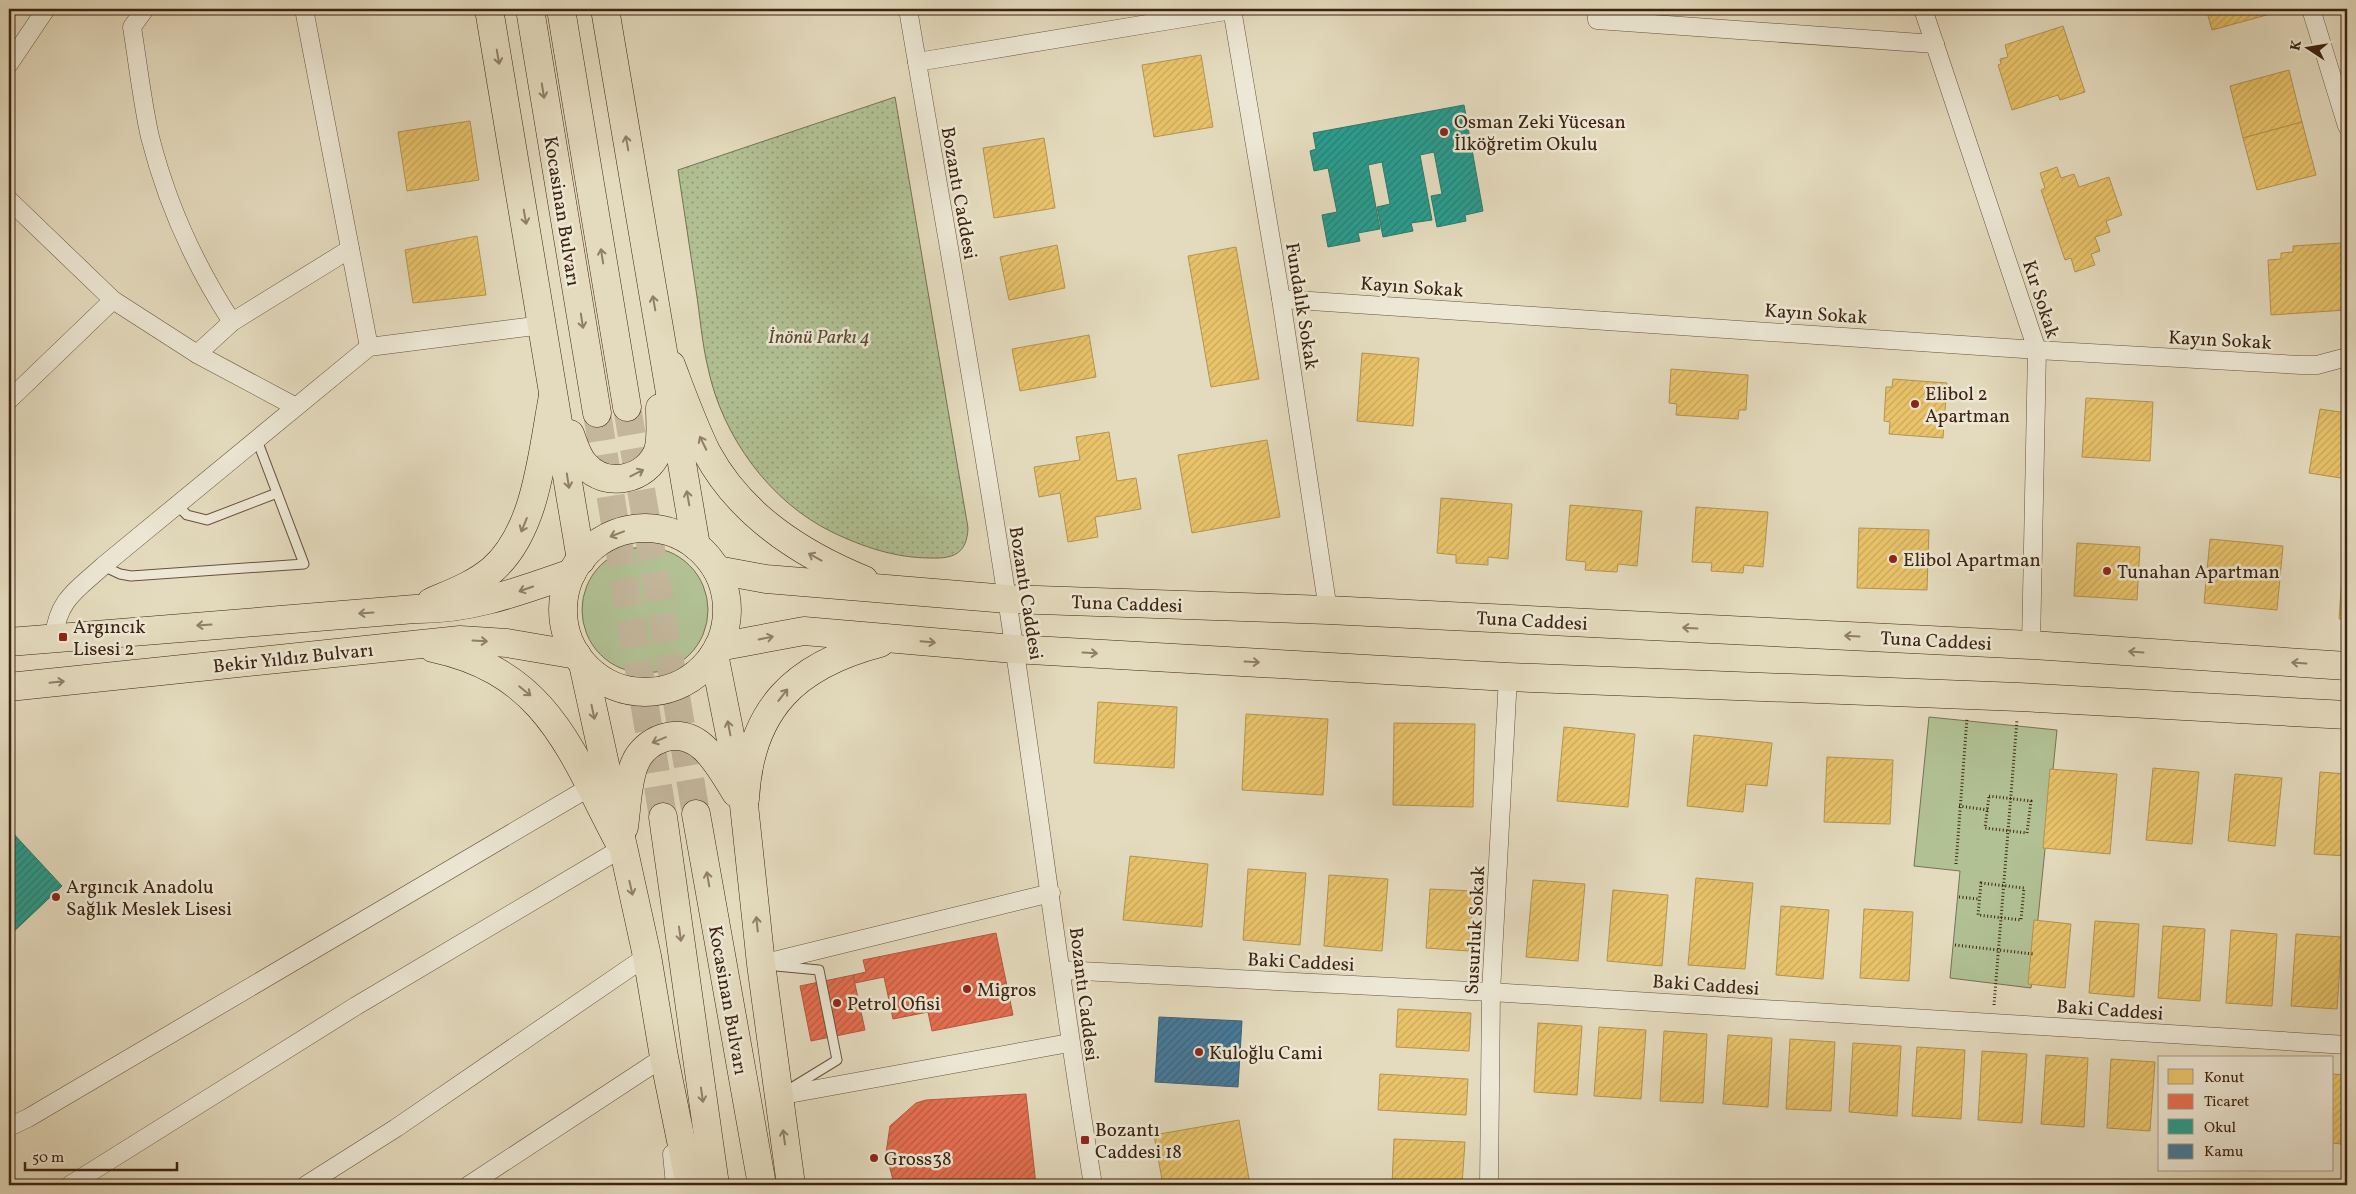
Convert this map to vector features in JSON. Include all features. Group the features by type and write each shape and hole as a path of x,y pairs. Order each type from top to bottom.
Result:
{"main road":[{"path":"490,9 554,392 577,567"},
{"name":"Kocasinan Bulvarı","path":"530,9 597,413"},
{"name":"Kocasinan Bulvarı","path":"562,9 627,407"},
{"path":"605,9 696,546"},
{"path":"554,392 578,456 584,465 598,475 614,480 636,475 653,460 660,439 660,338"},
{"path":"660,338 698,435 717,469 738,498 781,536 815,558 865,581 892,590"},
{"path":"415,610 477,580 490,571 513,546 529,513 554,392"},
{"path":"580,660 608,684 631,691 655,692 686,682 699,672 716,651 727,616 727,600 717,570 696,546 682,537 667,531 635,529 620,532 605,539 577,567 566,588 564,620 568,636 580,660 622,848 646,956 690,1185"},
{"name":"Bekir Yıldız Bulvarı","path":"9,642 415,610 440,610 486,602 577,567"},
{"name":"Tuna Caddesi","path":"717,570 766,579 1007,599 1328,610 2031,645 2347,666"},
{"path":"716,651 804,631 1014,649 1508,677 2019,697 2347,716"},
{"path":"744,805 747,776 754,747 769,714 789,688 809,671 836,657 895,639"},
{"name":"Bekir Yıldız Bulvarı","path":"9,687 417,644 483,641 580,660"},
{"path":"417,644 438,649 479,664 514,682 526,691 547,712 559,729 622,848"},
{"path":"716,651 744,805 761,964 790,1185"},
{"path":"622,848 634,764 639,754 656,741 676,736 686,738 704,747 744,805"},
{"name":"Kocasinan Bulvarı","path":"696,814 762,1185"},
{"name":"Kocasinan Bulvarı","path":"663,817 715,1185"}],"street":[{"path":"9,64 46,9"},
{"path":"146,9 132,27 150,135 160,172 188,245 232,322"},
{"path":"304,9 370,347"},
{"name":"Bozantı Caddesi","path":"908,9 1007,599 1051,894 1070,1043 1093,1185"},
{"path":"1596,9 1597,20 1935,44"},
{"name":"Kır Sokak","path":"1924,9 2037,350 2031,645"},
{"path":"2311,9 2343,94 2347,126"},
{"path":"917,62 1232,10"},
{"name":"Fundalık Sokak","path":"1232,10 1281,299 1328,610"},
{"path":"9,200 113,300 197,354 296,407"},
{"path":"197,354 232,322 350,249"},
{"name":"Kayın Sokak","path":"1281,299 2037,350 2317,365 2347,357"},
{"path":"9,400 113,300"},
{"path":"54,637 58,612 65,601 177,505 370,347 543,325"},
{"name":"Susurluk Sokak","path":"1489,1185 1491,992 1508,677"},
{"path":"9,1127 36,1114 590,787"},
{"path":"70,1185 356,1006 622,848"},
{"path":"761,964 1051,894"},
{"path":"306,1185 396,1128 646,956"},
{"name":"Baki Caddesi","path":"1061,970 1491,992 2347,1045"},
{"path":"778,1096 1070,1043"},
{"path":"469,1185 664,1057 675,1185"}],"lane":[{"path":"104,566 120,574 131,576 304,564 257,440"},
{"path":"177,505 187,515 207,520 276,493"},
{"path":"761,964 819,970 837,1060 778,1096"}],"path":[{"path":"1956,864 1969,695"},
{"path":"1993,1023 2019,697"},
{"path":"1988,796 2031,801 2027,833 1985,828 1988,810 1988,796"},
{"path":"1959,806 1988,810"},
{"path":"1982,883 2024,888 2021,920 1978,915 1980,899 1982,883"},
{"path":"1959,897 1980,899"},
{"path":"1955,944 2033,954"}],"green space":[{"name":"İnönü Parkı 4","path":"895,97 968,528 965,544 962,549 952,556 938,558 892,554 868,547 832,532 809,519 769,485 737,442 715,393 708,368 678,170"},
{"path":"645,547 669,551 690,565 704,586 708,610 704,634 690,655 669,669 645,673 621,669 600,655 586,634 582,610 586,586 600,565 621,551"},
{"path":"1929,717 2057,730 2031,988 1950,978 1960,871 1914,866"}],"building: Konut":[{"path":"2206,9 2272,9 2274,13 2212,30"},
{"path":"2063,26 2085,92 2060,100 2058,95 2012,110 1998,65 2001,64 2000,59 2008,57 2005,45"},
{"path":"1201,55 1213,127 1154,137 1142,65"},
{"path":"2289,70 2302,122 2243,138 2230,86"},
{"path":"470,121 479,180 407,191 398,132"},
{"path":"2302,122 2316,175 2257,190 2243,138"},
{"path":"1044,138 1055,208 994,218 983,148"},
{"path":"2057,167 2061,178 2074,174 2079,187 2109,177 2122,215 2106,221 2110,232 2095,237 2100,251 2091,254 2095,265 2075,272 2071,258 2065,260 2041,190 2045,188 2040,173"},
{"path":"477,236 486,295 413,303 405,250"},
{"path":"2342,243 2346,310 2271,315 2268,260 2281,259 2281,253 2293,252 2293,246"},
{"path":"1057,245 1065,288 1009,300 1000,257"},
{"path":"1236,247 1259,379 1211,387 1188,256"},
{"path":"1089,335 1096,377 1020,391 1012,349"},
{"path":"1362,353 1419,358 1413,426 1357,421"},
{"path":"1671,369 1748,375 1746,410 1739,410 1738,419 1676,415 1677,404 1669,403"},
{"name":"Elibol 2 Apartman","path":"1893,379 1947,383 1943,438 1889,434 1890,422 1884,421 1886,387 1892,387"},
{"path":"2086,398 2153,402 2150,461 2082,457"},
{"path":"2320,409 2347,413 2347,479 2309,473"},
{"path":"1109,432 1117,481 1136,478 1141,509 1095,517 1098,537 1068,542 1060,493 1039,497 1034,467 1080,460 1076,437"},
{"path":"1267,440 1280,517 1192,533 1178,455"},
{"path":"1441,498 1512,504 1508,559 1488,557 1488,565 1456,563 1456,555 1437,553"},
{"path":"1570,505 1642,511 1637,566 1618,564 1617,572 1585,570 1586,562 1566,560"},
{"path":"1696,507 1768,512 1763,567 1744,565 1743,573 1711,571 1712,563 1692,562"},
{"name":"Elibol Apartman","path":"1859,528 1929,530 1927,590 1857,588"},
{"path":"2210,539 2283,546 2277,610 2204,603"},
{"name":"Tunahan Apartman","path":"2077,543 2140,547 2137,600 2074,596"},
{"path":"2343,560 2347,560 2347,619 2339,619"},
{"path":"1098,702 1177,707 1174,768 1094,763"},
{"path":"1246,714 1328,719 1323,795 1242,790"},
{"path":"1394,723 1475,724 1473,807 1393,805"},
{"path":"1564,727 1635,734 1628,807 1557,801"},
{"path":"1694,735 1772,743 1767,786 1746,784 1743,812 1687,806"},
{"path":"1827,757 1893,760 1890,824 1824,822"},
{"path":"2153,768 2199,772 2192,844 2146,840"},
{"path":"2050,769 2117,774 2110,854 2043,848"},
{"path":"2320,772 2347,774 2347,856 2314,854"},
{"path":"2235,774 2282,778 2275,846 2228,841"},
{"path":"1130,856 1208,864 1202,927 1123,920"},
{"path":"1248,869 1306,873 1300,945 1243,940"},
{"path":"1329,875 1388,879 1382,951 1324,946"},
{"path":"1696,878 1753,883 1745,969 1688,965"},
{"path":"1533,880 1585,884 1578,961 1526,957"},
{"path":"1430,889 1473,891 1469,951 1426,948"},
{"path":"1613,890 1668,895 1662,966 1607,961"},
{"path":"1781,906 1829,910 1823,979 1776,975"},
{"path":"1864,909 1913,912 1909,981 1860,978"},
{"path":"2034,920 2071,924 2065,988 2028,984"},
{"path":"2095,921 2139,924 2134,997 2089,993"},
{"path":"2163,926 2205,929 2200,1001 2158,998"},
{"path":"2231,930 2277,934 2272,1006 2226,1003"},
{"path":"2296,934 2342,937 2337,1009 2291,1006"},
{"path":"1398,1009 1471,1013 1469,1051 1396,1047"},
{"path":"1538,1023 1582,1026 1577,1095 1534,1092"},
{"path":"1599,1027 1646,1030 1641,1099 1594,1096"},
{"path":"1664,1031 1707,1034 1703,1103 1660,1101"},
{"path":"1728,1035 1772,1038 1768,1107 1723,1104"},
{"path":"1790,1039 1835,1042 1831,1111 1786,1109"},
{"path":"1853,1043 1901,1046 1897,1116 1849,1112"},
{"path":"1917,1047 1965,1050 1961,1119 1912,1116"},
{"path":"1982,1051 2027,1054 2022,1123 1978,1120"},
{"path":"2046,1055 2088,1058 2084,1127 2041,1124"},
{"path":"2111,1059 2155,1062 2150,1131 2107,1128"},
{"path":"1380,1074 1468,1079 1466,1115 1378,1110"},
{"path":"2334,1074 2346,1075 2341,1144 2334,1143"},
{"path":"1239,1120 1250,1185 1163,1185 1154,1135"},
{"path":"1394,1139 1465,1142 1462,1185 1392,1185"},
{"path":"1526,1181 1575,1183 1575,1185 1526,1185"}],"building: Ticaret":[{"path":"996,933 1013,1015 932,1031 928,1012 893,1019 884,977 855,983 853,975 866,972 863,960"},
{"path":"853,975 865,1030 811,1041 800,986"},
{"path":"1026,1094 1036,1185 897,1185 893,1180 886,1153 890,1126 916,1103 926,1100"}],"building: Okul":[{"path":"1464,105 1483,211 1465,215 1466,221 1437,227 1431,196 1442,194 1434,152 1420,155 1432,220 1411,223 1413,231 1383,237 1377,207 1390,204 1382,162 1368,165 1380,229 1358,233 1360,241 1328,247 1322,215 1337,212 1328,168 1314,171 1310,151 1316,149 1313,133"},
{"path":"11,831 62,886 9,936 9,833"}],"building: Kamu":[{"name":"Kuloğlu Cami","path":"1159,1017 1242,1021 1238,1087 1155,1082"}],"tunnel":[{"path":"627,407 696,814"},
{"path":"597,413 663,817"}],"place":[{"name":"Osman Zeki Yücesan İlköğretim Okulu","path":"1444,132"},
{"name":"Elibol 2 Apartman","path":"1915,404"},
{"name":"Elibol Apartman","path":"1893,559"},
{"name":"Tunahan Apartman","path":"2107,571"},
{"name":"Argıncık Lisesi 2","path":"63,637"},
{"name":"Argıncık Anadolu Sağlık Meslek Lisesi","path":"56,897"},
{"name":"Migros","path":"967,989"},
{"name":"Petrol Ofisi","path":"837,1003"},
{"name":"Kuloğlu Cami","path":"1199,1052"},
{"name":"Bozantı Caddesi 18","path":"1085,1140"},
{"name":"Gross38","path":"874,1158"}]}
